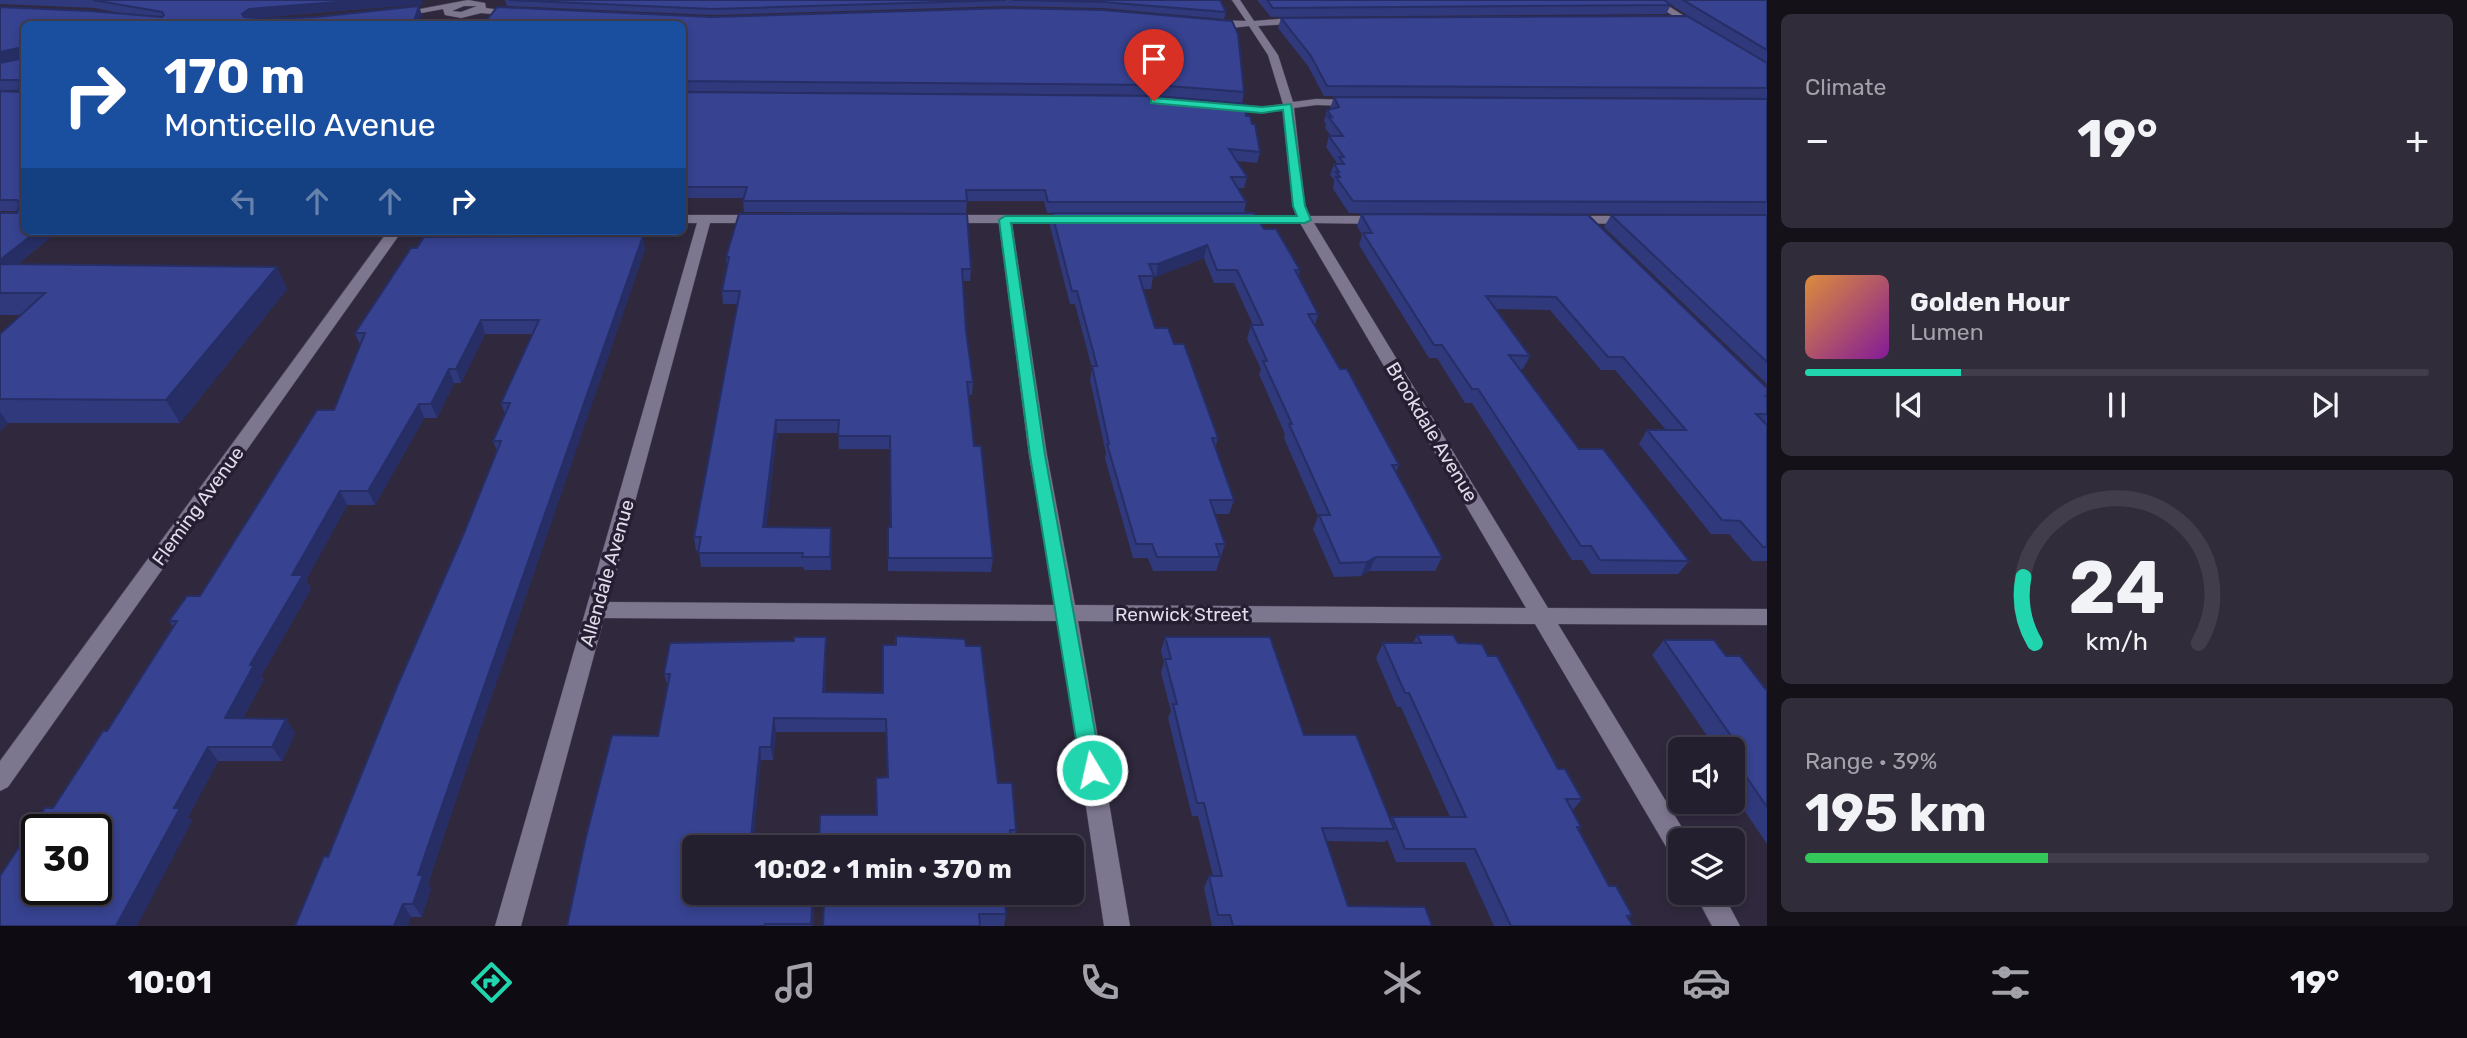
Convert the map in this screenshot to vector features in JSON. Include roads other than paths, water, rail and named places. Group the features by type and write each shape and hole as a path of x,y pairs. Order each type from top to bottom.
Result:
{"street":[{"name":"Brookdale Avenue","path":"1236,0 1277,64 1287,93 1299,206 1305,220 1669,828"},
{"path":"1653,0 1704,32"},
{"path":"458,15 475,1 482,5 481,10"},
{"path":"382,15 458,15 481,10 533,13"},
{"path":"1205,23 1231,25 1314,20"},
{"path":"1670,20 1683,20"},
{"path":"1208,105 1262,110 1316,102 1371,103"},
{"path":"686,219 773,219"},
{"name":"Allendale Avenue","path":"508,926 705,219"},
{"path":"936,219 1087,219"},
{"path":"1223,219 1399,220"},
{"path":"1005,220 1038,455 1067,614 1117,926"},
{"path":"1560,220 1643,220"},
{"path":"1587,220 1600,233"},
{"name":"Fleming Avenue","path":"0,780 392,235"},
{"name":"Renwick Street","path":"597,610 1767,617"},
{"path":"1715,905 1727,926"}]}
